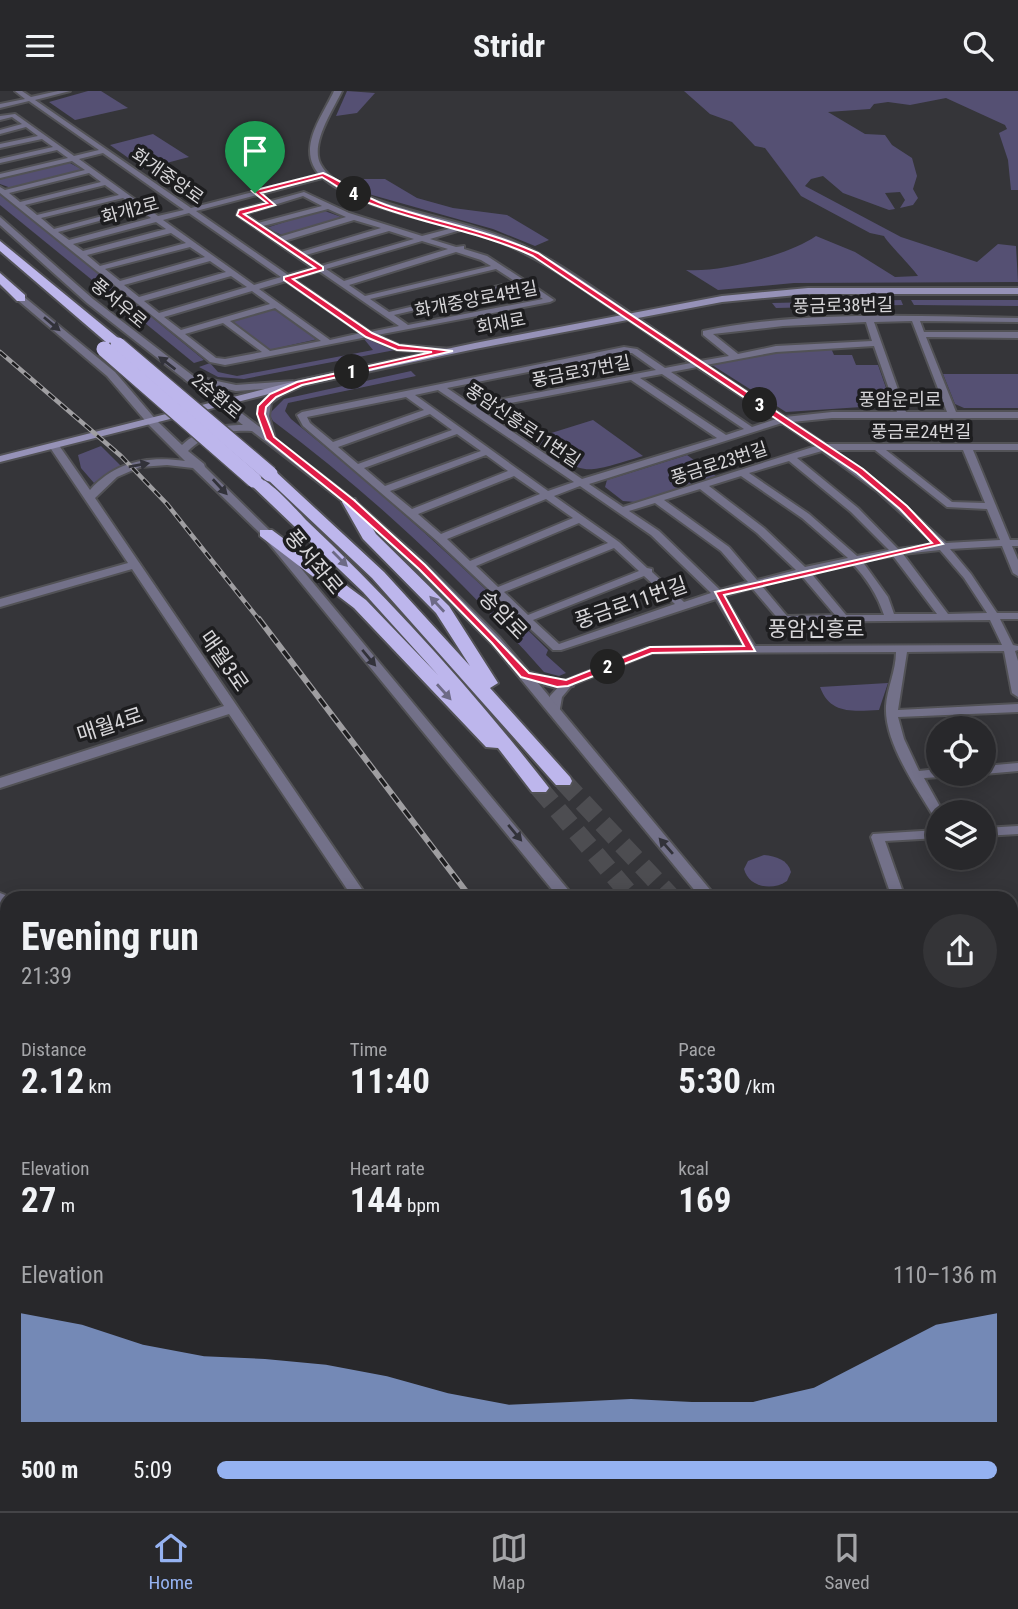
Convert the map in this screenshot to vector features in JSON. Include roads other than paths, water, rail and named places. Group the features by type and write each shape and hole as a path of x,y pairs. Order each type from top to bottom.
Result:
{"highway":[{"path":"0,232 64,285 90,301"},
{"name":"2순환로","path":"0,245 352,571 471,700 539,788 360,604 266,533"},
{"name":"2순환로","path":"0,260 270,474 378,575 514,722 563,781"},
{"path":"0,279 21,298"},
{"path":"351,502 369,536 443,610 514,722"}],"main road":[{"name":"회재로","path":"0,459 153,423 300,383 449,351 722,299 808,291 1018,291"}],"street":[{"name":"화개중앙로","path":"18,91 369,335 397,347 449,351"},
{"path":"0,106 67,91"},
{"path":"338,91 312,147 311,153 323,175 376,203 505,241 535,255 860,471 903,507 970,579 1014,648 1018,693"},
{"path":"0,118 13,115 329,343"},
{"path":"0,132 27,125"},
{"path":"0,146 43,137"},
{"path":"0,161 57,148"},
{"path":"0,176 104,151"},
{"path":"2,190 89,171"},
{"name":"화개2로","path":"67,243 323,175"},
{"path":"20,204 106,183"},
{"name":"화개중앙로4번길","path":"2,190 213,360 225,362 551,300 526,282"},
{"path":"255,193 272,203"},
{"path":"327,207 256,226 240,215 242,212 304,194 355,218 461,249 526,282"},
{"path":"36,217 123,195"},
{"path":"54,231 141,208"},
{"path":"278,240 355,218"},
{"name":"풍서우로","path":"0,220 90,301 222,404"},
{"name":"화개중앙로4번길","path":"256,226 366,297 407,328"},
{"path":"159,316 461,227"},
{"path":"299,255 390,228"},
{"path":"82,254 172,230"},
{"path":"100,268 191,244"},
{"path":"344,284 461,249"},
{"path":"119,284 210,258"},
{"path":"366,297 499,266"},
{"path":"137,300 231,273"},
{"path":"390,314 526,282"},
{"name":"풍서좌로","path":"21,298 111,374 153,423 266,533 562,891"},
{"path":"179,333 275,305"},
{"path":"869,319 902,414"},
{"name":"풍금로38번길","path":"735,356 706,334 761,324 869,319 1018,320"},
{"path":"915,319 953,415"},
{"path":"225,320 269,354"},
{"path":"920,334 1018,335"},
{"name":"풍금로38번길","path":"695,362 822,344 876,343"},
{"name":"풍암신흥로11번길","path":"441,388 624,350 634,351 663,371"},
{"name":"풍금로37번길","path":"472,408 634,377 695,362"},
{"path":"663,371 751,430"},
{"path":"634,377 724,438"},
{"path":"188,378 212,385 249,389 300,383"},
{"path":"270,439 261,414 262,406 273,396 300,383"},
{"path":"441,388 302,415 306,424 386,489 526,619 648,571"},
{"name":"풍암신흥로11번길","path":"441,388 623,510 685,559 718,594 751,649"},
{"path":"409,395 615,544 648,571 682,605"},
{"name":"송암로","path":"222,404 351,502 422,567 496,641 704,891"},
{"path":"332,446 430,411"},
{"name":"풍암운리로","path":"440,538 581,483 783,420 832,415 1018,415"},
{"path":"183,450 196,437 212,431 233,427 256,429"},
{"path":"358,467 458,431"},
{"name":"매월3로","path":"54,446 356,891"},
{"name":"풍금로24번길","path":"824,447 1018,447"},
{"name":"풍금로23번길","path":"623,510 824,447"},
{"path":"877,447 950,505 990,506"},
{"path":"967,447 1018,573"},
{"path":"386,489 487,452"},
{"path":"789,457 851,504 897,552 944,616"},
{"path":"89,498 109,474 125,467 169,462 201,467"},
{"path":"411,513 515,472"},
{"path":"742,473 808,516 856,561 884,602 890,617"},
{"path":"702,486 772,538 807,572 842,617"},
{"path":"657,500 725,549 785,619 1018,615"},
{"path":"470,565 580,519"},
{"name":"풍금로11번길","path":"526,619 557,648 718,594 807,572 939,544 1018,543"},
{"path":"498,591 615,544"},
{"path":"0,603 134,565"},
{"path":"901,648 903,659 892,714 900,740 930,800"},
{"name":"풍암신흥로","path":"568,683 650,650 1014,648"},
{"path":"525,675 557,684 568,683"},
{"path":"555,711 556,696 568,683"},
{"name":"매월4로","path":"0,783 233,708"},
{"path":"892,714 1018,708"},
{"path":"996,769 1018,767"},
{"path":"917,775 926,774"},
{"path":"996,831 1018,830"},
{"path":"896,891 877,837 926,835"}],"tunnel":[{"path":"563,781 665,891"},
{"path":"539,788 627,891"}],"railway":[{"path":"0,352 121,456 167,504 260,621"},
{"path":"259,619 466,891"}]}
